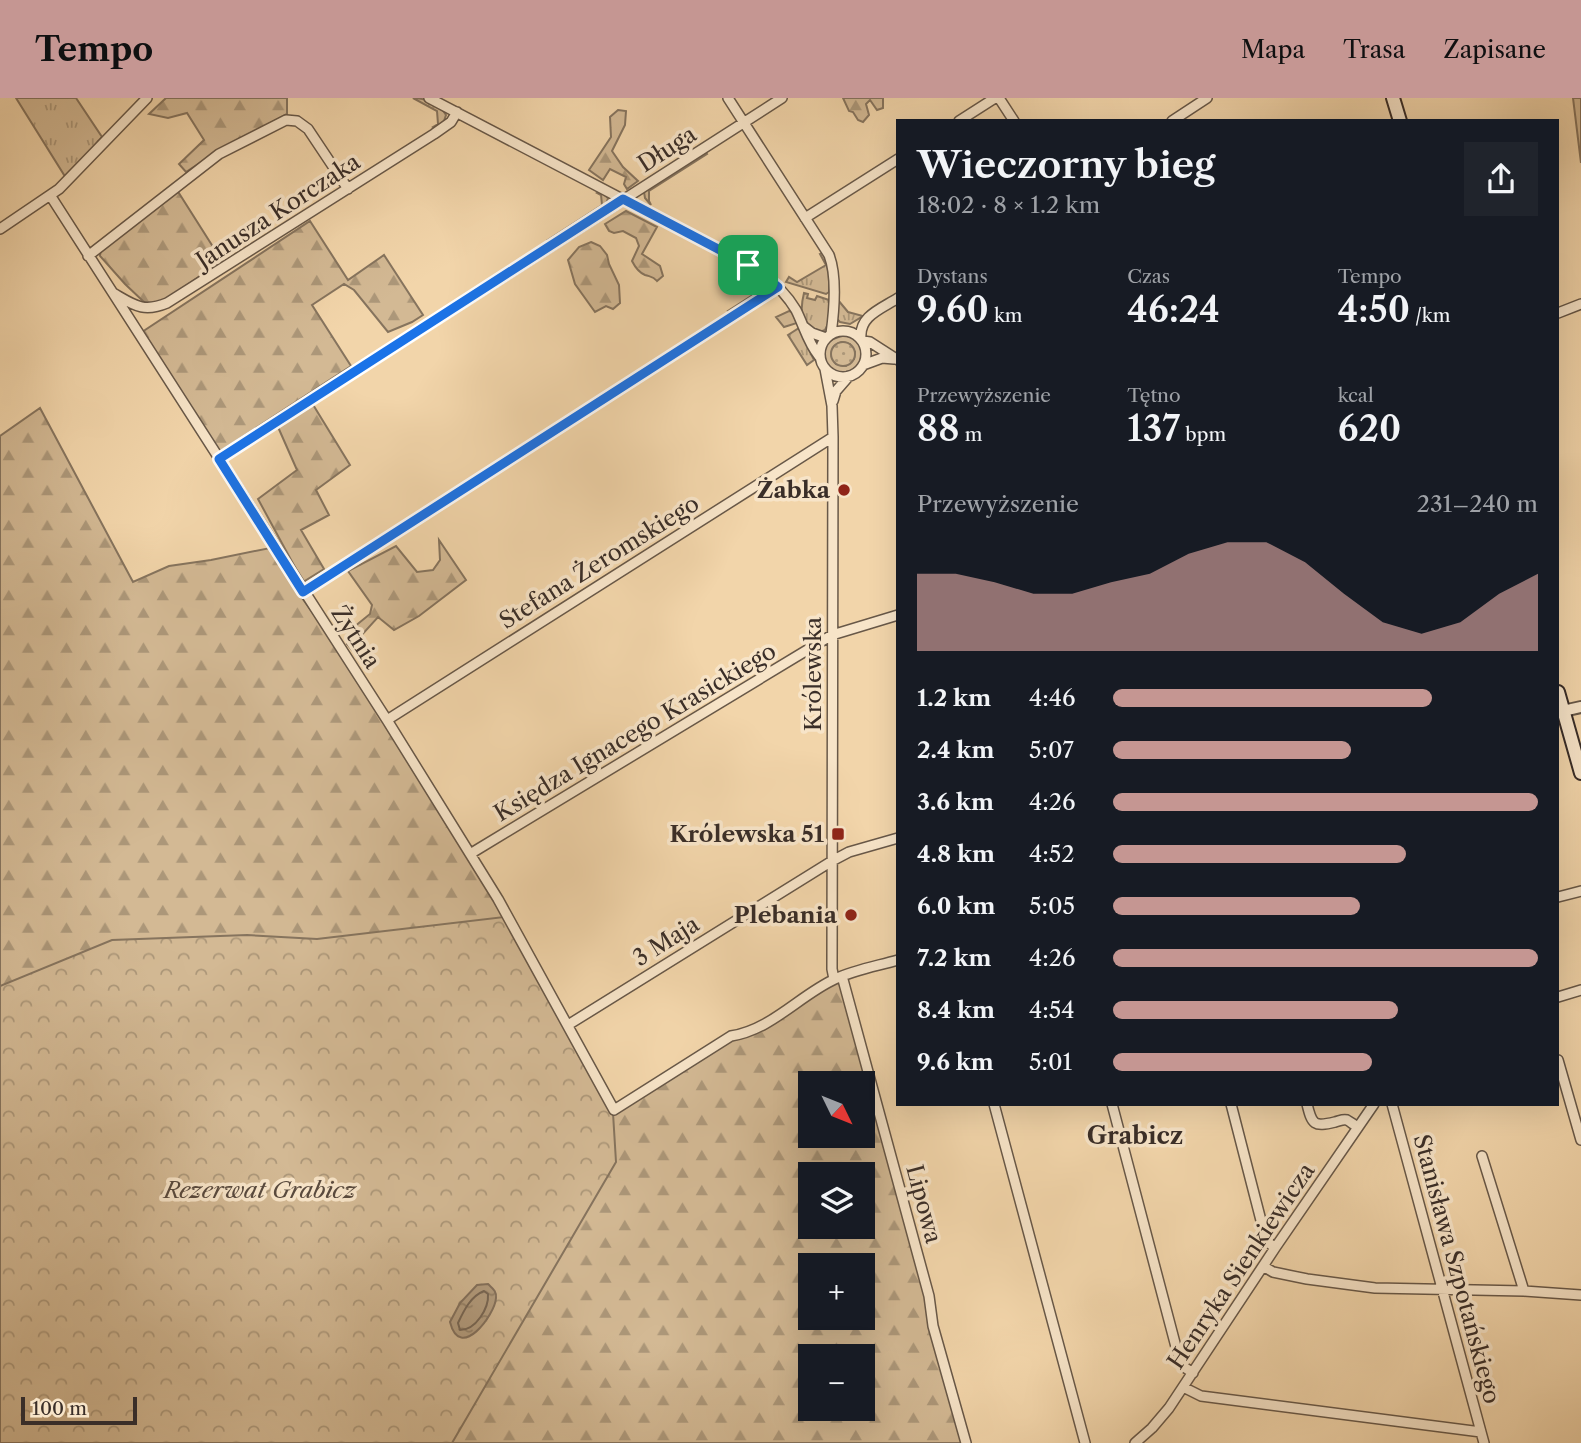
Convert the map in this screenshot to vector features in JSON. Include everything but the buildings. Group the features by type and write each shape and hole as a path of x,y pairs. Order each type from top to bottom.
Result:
{"main road":[{"path":"1393,98 1399,119"},
{"path":"1560,711 1581,773"}],"street":[{"path":"0,229 50,195 74,174 147,98"},
{"path":"429,98 756,269 778,287 794,307 825,369 835,376 849,376"},
{"path":"728,98 831,263 833,320 819,356"},
{"name":"Długa","path":"219,459 782,98"},
{"path":"962,119 997,98 1013,119"},
{"path":"1175,119 1207,98"},
{"name":"Janusza Korczaka","path":"111,292 141,308 157,308 167,303 448,124 457,113"},
{"path":"88,256 219,154 286,120 297,121 308,129 348,189"},
{"path":"805,218 896,160"},
{"name":"Żytnia","path":"50,195 387,720 498,899 614,1110 731,1036 743,1035 758,1027 838,978"},
{"path":"303,592 778,287"},
{"path":"863,365 867,353 861,328 866,319 896,299"},
{"path":"1559,313 1581,304"},
{"path":"833,320 843,331"},
{"path":"803,326 812,333 829,336 849,331 896,359"},
{"path":"832,406 836,391 863,365 882,358 896,360"},
{"name":"Królewska","path":"825,369 832,406 832,969 838,978"},
{"name":"Stefana Żeromskiego","path":"387,720 832,437"},
{"name":"Księdza Ignacego Krasickiego","path":"470,854 832,635 896,616"},
{"path":"1560,711 1581,707"},
{"name":"3 Maja","path":"568,1025 832,860 849,852 896,839"},
{"path":"1559,897 1581,891"},
{"path":"838,978 896,961"},
{"name":"Lipowa","path":"838,978 929,1296 933,1326 966,1443"},
{"path":"1559,997 1581,990"},
{"path":"1559,1063 1581,1140"},
{"path":"995,1106 1085,1443"},
{"path":"1113,1106 1180,1362 1193,1373"},
{"path":"1232,1106 1265,1236 1275,1248"},
{"path":"1308,1106 1311,1119 1316,1124 1348,1120 1357,1126"},
{"name":"Henryka Sienkiewicza","path":"1135,1443 1158,1422 1193,1373 1372,1106"},
{"name":"Stanisława Szpotańskiego","path":"1393,1106 1484,1443"},
{"path":"1482,1156 1524,1291"},
{"path":"1263,1266 1273,1272 1376,1288 1581,1295"},
{"path":"1183,1387 1201,1396 1481,1432"}],"green space":[{"path":"16,98 76,98 102,137 66,178"},
{"path":"166,98 287,98 287,114 186,172 179,164 204,140 187,113 168,118 149,114"},
{"path":"413,98 427,100 446,115 436,129 433,127 438,124 437,111"},
{"path":"843,98 883,98 883,108 877,110 870,100 866,104 869,115 863,122 849,111"},
{"path":"1573,98 1581,98 1581,163"},
{"path":"618,110 626,111 625,125 612,151 623,167 638,181 627,189 624,184 626,177 610,169 603,180 589,170 611,137 610,117"},
{"path":"705,151 707,154 649,191 651,205 642,191"},
{"path":"177,190 222,261 162,302 145,303 100,256 101,248"},
{"path":"600,191 608,198 603,209 552,242 548,240 602,205 601,195 597,193"},
{"path":"626,211 657,227 642,254 660,266 663,276 657,281 640,272 632,261 639,246 636,238 623,231 609,231 605,224"},
{"path":"310,221 348,280 384,255 423,315 388,332 354,290 344,284 312,305 351,366 219,452 142,332"},
{"path":"591,242 600,246 607,255 619,285 620,303 613,309 606,306 595,312 575,284 568,260 579,247"},
{"path":"823,253 829,267 829,292 826,294 786,282 789,277 797,282 826,265 820,254"},
{"path":"747,268 762,278 765,289 730,313 728,311 759,291 758,284 743,271"},
{"path":"804,293 808,294 807,298 815,300 817,296 829,300 829,322 825,330 820,332 805,321 802,312"},
{"path":"838,300 848,312 863,316 850,324 840,322 837,319"},
{"path":"789,311 797,323 784,327 776,317"},
{"path":"799,328 814,360 807,365 788,335"},
{"path":"848,335 858,340 863,347 863,355 853,369 836,374 828,369 821,356 829,342","holes":["842,342 850,344 855,352 854,359 846,366 836,364 831,354 833,348"]},
{"path":"843,342 852,345 855,354 852,363 843,366 834,363 831,354 834,345"},
{"path":"312,403 350,465 316,490 329,515 301,530 324,569 303,582 258,499 297,470 278,427"},
{"path":"40,408 133,582 169,566 270,548 297,591 393,724 494,899 611,1113 730,1041 742,1038 839,981 864,1071 798,1071 798,1148 875,1148 875,1112 966,1443 370,1443 0,1038 0,436"},
{"path":"439,540 466,580 419,616 394,630 378,617 352,650 347,644 353,637 354,627 370,614 372,605 348,571 396,546 417,572 433,570 440,560"},
{"name":"Rezerwat Grabicz","path":"504,917 613,1113 616,1162 452,1443 0,1443 0,986 112,940 247,935 317,939"}],"water":[{"path":"488,1284 496,1296 490,1315 476,1331 461,1338 455,1333 450,1322 460,1303 477,1285"}],"place":[{"name":"Żabka","path":"844,490"},
{"name":"Królewska 51","path":"838,834"},
{"name":"Plebania","path":"851,915"}],"district":[{"name":"Grabicz","path":"1135,1135"}],"route":[{"path":"623,199 748,265 778,287 303,592 219,459 623,199"}]}
